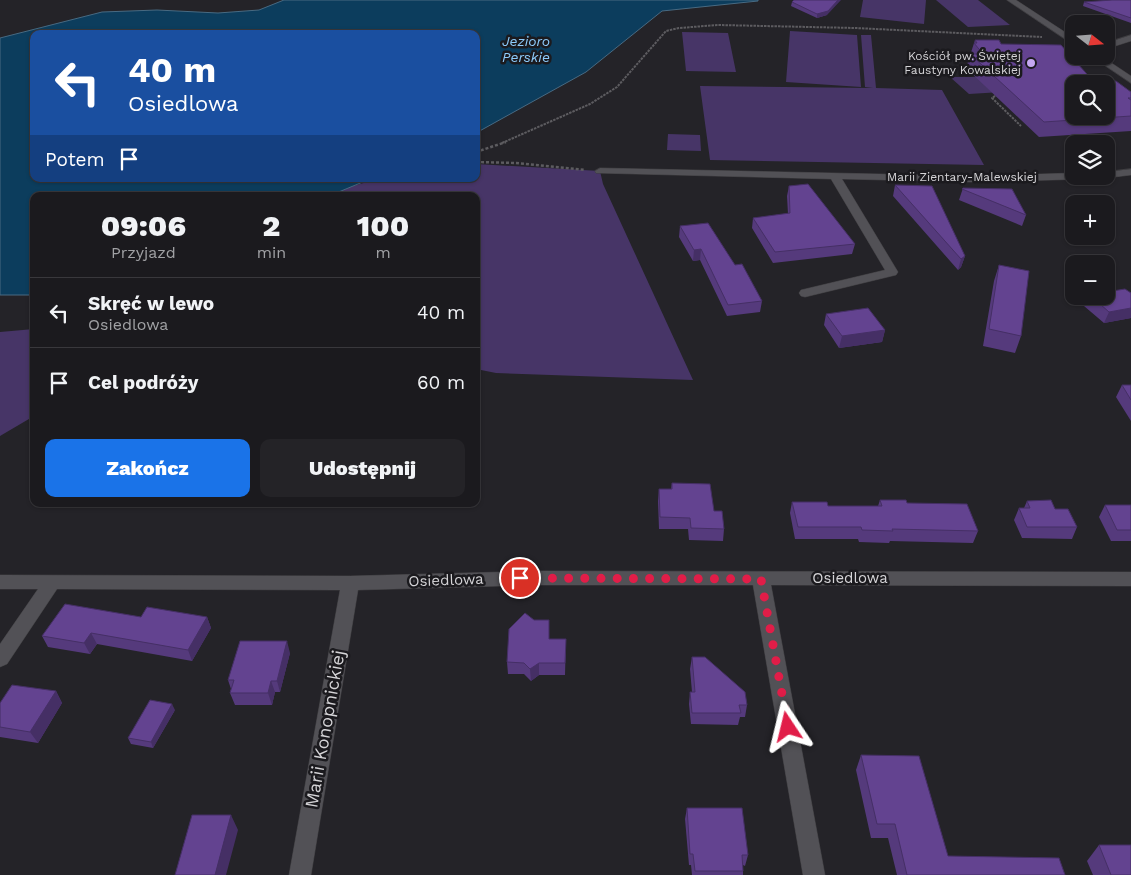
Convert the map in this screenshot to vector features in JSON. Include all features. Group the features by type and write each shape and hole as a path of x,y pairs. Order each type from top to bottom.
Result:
{"street":[{"path":"1011,0 1065,35"},
{"path":"1115,43 1131,38"},
{"path":"1108,65 1131,80"},
{"name":"Marii Zientary-Malewskiej","path":"600,171 973,179 1065,177"},
{"path":"1115,174 1131,172"},
{"path":"805,293 892,272 834,175"},
{"name":"Osiedlowa","path":"0,582 350,582 539,578 1131,579"},
{"path":"761,579 814,875"},
{"name":"Marii Konopnickiej","path":"300,875 350,582"},
{"path":"0,658 52,583"}],"path":[{"path":"480,151 505,142 590,104 617,87 666,31 679,28 718,25 855,28 1065,40"},
{"path":"1002,94 994,95 992,98 1021,126"},
{"path":"480,162 516,162 600,171"}],"shaded area":[{"path":"863,0 926,0 924,24 860,17"},
{"path":"936,0 978,0 1010,25 968,27"},
{"path":"790,31 857,35 861,87 786,82"},
{"path":"682,32 728,33 736,72 686,71"},
{"path":"861,35 871,35 876,88 942,90 984,165 710,160 700,86 873,88 865,87"},
{"path":"950,77 1055,77 1065,85 1065,88 969,94"},
{"path":"668,134 700,135 701,151 667,150"},
{"path":"480,164 600,171 603,184 693,380 496,373 480,370 480,192 338,192 367,182 480,182"},
{"path":"30,329 30,418 0,436 0,332"}],"water":[{"name":"Jezioro Perskie","path":"284,0 758,0 662,11 586,72 480,131 480,30 31,30 102,12 157,10 218,13 259,10"},
{"name":"Jezioro Perskie","path":"30,30 30,182 363,182 339,192 30,192 30,295 0,295 0,38"}],"building":[{"path":"794,0 838,0 828,11 817,14 792,2"},
{"path":"1131,0 1131,18 1084,2"},
{"path":"975,40 999,40 1001,44 1061,45 1065,49 1065,65 1079,65 1088,75 1065,75 1065,121 1044,122 970,54 983,54 974,43 977,43"},
{"path":"1115,81 1131,92 1131,98 1128,98 1131,100 1131,116 1115,117"},
{"path":"808,184 855,244 775,252 753,218 790,213 789,186"},
{"path":"895,185 932,186 965,256 961,259"},
{"path":"962,189 1012,189 1026,215"},
{"path":"708,223 735,265 742,264 762,301 728,305 701,249 694,250 680,226"},
{"path":"999,265 1029,271 1021,336 989,329"},
{"path":"1125,289 1131,293 1131,308 1109,312 1101,305 1115,305 1115,291"},
{"path":"868,308 885,330 842,336 826,314"},
{"path":"1122,385 1131,385 1131,400"},
{"path":"672,483 710,484 714,511 722,511 724,529 691,528 690,518 660,517 659,489 672,489"},
{"path":"880,500 906,500 907,503 967,504 978,531 892,529 893,531 862,530 861,527 798,527 792,502 827,502 828,506 882,506"},
{"path":"1051,500 1055,509 1068,509 1077,527 1027,527 1019,508 1030,508 1027,501"},
{"path":"1105,505 1131,505 1131,530 1117,530"},
{"path":"65,604 141,617 147,607 207,617 188,650 91,633 84,643 42,636"},
{"path":"525,613 534,620 549,620 549,639 566,639 565,663 539,663 530,669 524,663 507,662 509,629"},
{"path":"240,641 287,641 277,681 271,681 268,693 230,693 234,680 228,680"},
{"path":"692,657 705,657 745,692 747,705 739,705 741,713 692,713 690,692 695,692"},
{"path":"12,685 56,691 30,732 0,727 0,703"},
{"path":"150,700 172,704 151,742 128,738"},
{"path":"861,755 919,756 948,856 1059,858 1065,875 907,875 895,824 877,824"},
{"path":"687,808 742,808 748,855 742,855 743,871 695,871 693,854 690,854"},
{"path":"192,815 231,815 215,875 175,875"},
{"path":"1099,845 1131,845 1131,875 1111,875"}],"place":[{"name":"Kościół pw. Świętej Faustyny Kowalskiej","path":"1031,63"}],"route":[{"path":"520,578 761,579 788,727"}]}
